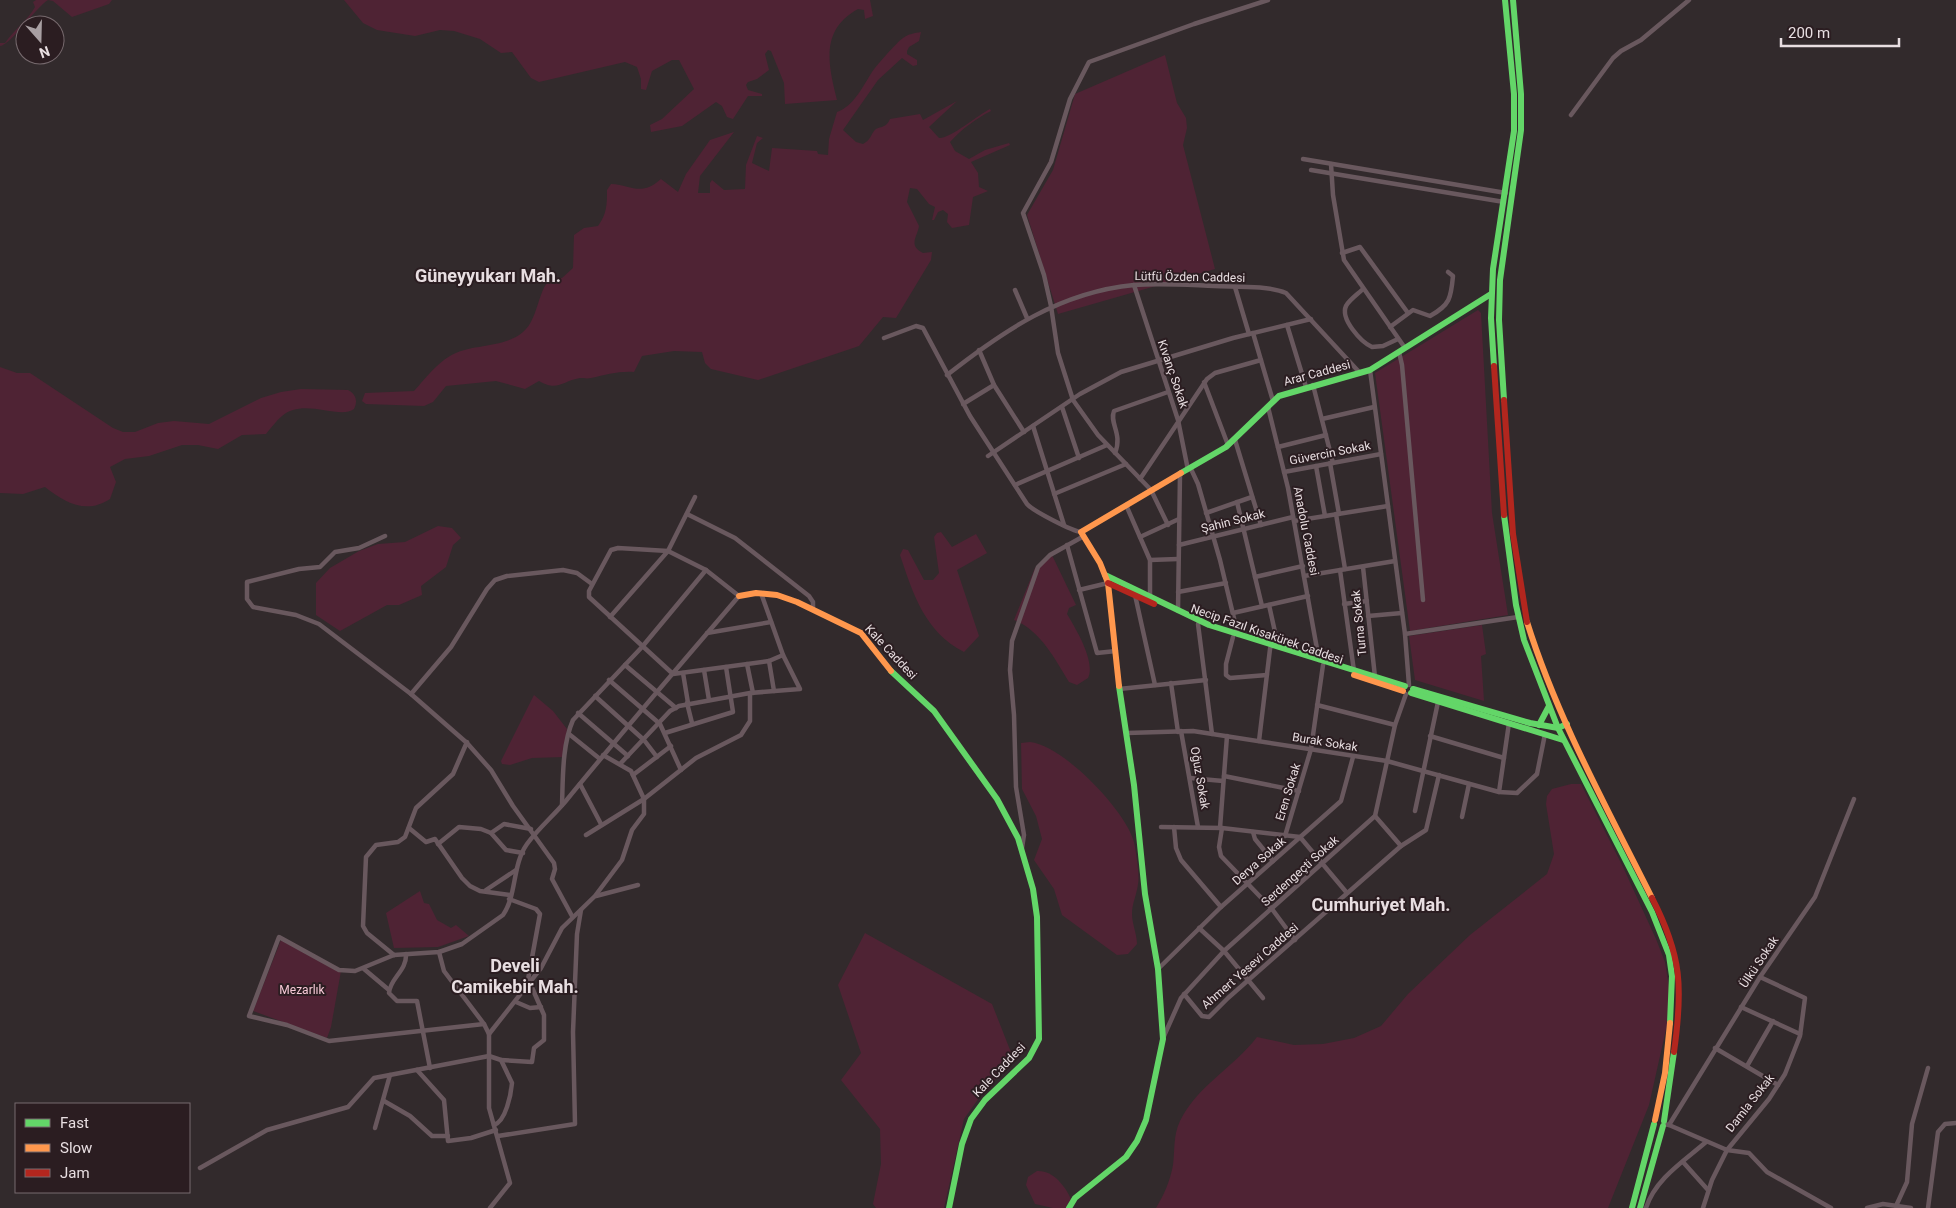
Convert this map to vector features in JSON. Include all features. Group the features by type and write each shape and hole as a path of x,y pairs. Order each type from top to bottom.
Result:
{"street":[{"path":"1168,525 1151,490 1107,445 1072,400 1058,353 1051,306 1039,260 1023,213 1051,162 1070,99 1085,66 1095,58 1268,0"},
{"path":"1505,0 1514,107 1513,144 1491,294 1491,331 1501,496 1518,617 1524,640 1563,740 1652,912 1670,962 1672,1008 1665,1073 1655,1122 1632,1208"},
{"path":"1513,0 1521,94 1521,130 1500,280 1499,313 1507,475 1513,534 1526,618 1539,660 1572,736 1663,918 1676,956 1680,987 1677,1031 1665,1124 1646,1208"},
{"path":"1571,115 1613,58 1650,34 1688,0"},
{"path":"1303,159 1506,193"},
{"path":"1331,164 1342,253 1347,267 1398,339 1402,350 1423,600"},
{"path":"1311,170 1504,202"},
{"path":"1342,253 1360,248 1408,313"},
{"path":"1390,327 1408,313 1416,310 1424,316 1430,316 1447,304 1451,298 1453,276 1448,272"},
{"name":"Lütfü Özden Caddesi","path":"947,375 979,350 1027,318 1051,306 1088,295 1134,285 1235,287 1284,292 1360,373"},
{"name":"Kıvanç Sokak","path":"1134,285 1178,420 1189,469 1213,536 1233,613 1235,636"},
{"name":"Anadolu Caddesi","path":"1235,287 1261,360 1321,663"},
{"path":"1015,290 1027,318"},
{"path":"1363,290 1346,305 1345,314 1348,323 1372,347 1384,346 1398,339"},
{"name":"Arar Caddesi","path":"1082,534 1126,504 1228,445 1270,403 1286,392 1370,370 1491,294"},
{"path":"988,456 1072,400 1121,372 1251,333 1311,319"},
{"path":"1287,324 1322,418 1326,435 1337,514 1344,604 1354,671"},
{"path":"884,338 916,326 922,327 963,404 1032,508 1071,530 1082,534 1108,583 1119,689 1127,734 1145,894 1158,969 1163,1039 1146,1120 1137,1141 1126,1157 1078,1196 1069,1208"},
{"path":"979,350 994,385 1024,432"},
{"path":"1140,479 1204,382 1215,373 1261,360"},
{"path":"1370,370 1406,634 1408,690 1395,726 1375,816 1401,846"},
{"path":"1204,382 1228,445"},
{"path":"963,404 994,385"},
{"path":"1115,453 1119,442 1112,415 1114,411 1168,392"},
{"path":"1322,418 1374,406"},
{"path":"1062,407 1079,458"},
{"path":"1033,426 1064,525"},
{"path":"1278,447 1326,435"},
{"path":"1235,440 1261,525"},
{"path":"1016,485 1107,445"},
{"name":"Güvercin Sokak","path":"1284,472 1381,454"},
{"path":"1054,494 1126,464"},
{"path":"1316,466 1325,516"},
{"path":"1178,612 1180,474"},
{"path":"610,616 668,551 695,497"},
{"path":"1206,513 1252,497"},
{"path":"1236,502 1262,606"},
{"path":"1126,504 1150,560 1150,598"},
{"name":"Şahin Sokak","path":"1178,545 1261,525 1388,506"},
{"path":"687,514 735,538 809,596 813,609"},
{"path":"1140,538 1179,519"},
{"path":"1022,848 1023,829 1015,773 1014,715 1010,670 1011,648 1019,618 1038,567 1050,555 1082,534"},
{"path":"385,536 359,548 335,552 320,567 247,582 247,599 253,607 296,615 319,624 411,694 467,742 492,770 514,806 554,863 555,868 552,880 572,916"},
{"path":"1067,545 1097,653 1116,651"},
{"path":"484,1024 329,1041 287,1025 249,1016 279,938 339,970 352,972 364,969 394,955 439,952 462,944 498,920 505,912 522,853 627,725 673,674 739,596 706,570 668,551 612,549 588,591 589,597 673,674"},
{"path":"1150,560 1178,559"},
{"path":"1304,576 1395,561"},
{"path":"1255,577 1303,566"},
{"name":"Turna Sokak","path":"1363,566 1375,677"},
{"path":"411,694 451,647 486,589 498,578 563,570 577,573 592,584"},
{"path":"562,806 569,734 578,713 642,647 706,570"},
{"name":"Necip Fazıl Kısakürek Caddesi","path":"1105,575 1178,612 1235,636"},
{"path":"1079,590 1108,583"},
{"name":"Necip Fazıl Kısakürek Caddesi","path":"1108,583 1198,624 1235,636 1408,690 1558,728"},
{"path":"1178,592 1226,583"},
{"path":"620,764 676,708 688,703 752,693 800,689 783,655 761,593"},
{"name":"Kale Caddesi","path":"739,596 761,593 777,595 813,609 861,634 886,666 934,711 1003,807 1022,848 1036,906 1039,1039 1030,1056 979,1107 971,1120 961,1149 949,1208"},
{"path":"1135,595 1155,685"},
{"path":"1233,613 1308,596"},
{"path":"1344,604 1367,601"},
{"path":"1259,741 1275,629 1269,605"},
{"path":"1368,616 1402,613"},
{"path":"1406,634 1518,617"},
{"path":"707,633 771,622"},
{"path":"1198,624 1212,734"},
{"path":"1235,636 1226,668 1228,676 1267,675"},
{"path":"673,674 769,661 783,655"},
{"path":"769,661 774,692"},
{"name":"Necip Fazıl Kısakürek Caddesi","path":"1321,663 1375,677 1438,702 1563,740"},
{"name":"Eren Sokak","path":"1285,836 1311,749 1321,663"},
{"path":"625,664 676,708"},
{"path":"586,835 644,798 704,753 744,733 750,718 752,693 748,664"},
{"path":"665,733 692,723 733,712 726,667"},
{"path":"704,670 709,700"},
{"path":"683,672 692,723"},
{"path":"610,680 660,724 681,770"},
{"path":"1119,689 1206,680"},
{"name":"Oğuz Sokak","path":"1171,683 1198,827"},
{"path":"595,696 644,740 657,757"},
{"path":"1415,811 1422,770 1438,702"},
{"path":"1317,705 1395,726"},
{"path":"1539,724 1549,706"},
{"path":"578,713 628,756"},
{"path":"1499,792 1509,723"},
{"path":"1558,728 1567,724"},
{"name":"Burak Sokak","path":"1127,734 1180,732 1227,736 1386,761 1499,792 1517,794 1537,774 1545,734"},
{"path":"489,1034 541,968 558,933 572,916 595,896 624,857 632,830 645,812 644,798 628,768 601,757 569,734"},
{"path":"1227,736 1220,854 1246,885 1272,909 1295,940"},
{"path":"1430,736 1504,758"},
{"path":"1563,740 1572,736"},
{"path":"394,955 367,933 363,926 365,859 368,852 376,845 402,840 418,805 453,774 467,742"},
{"path":"633,775 671,746"},
{"name":"Derya Sokak","path":"1158,969 1221,907 1342,800 1353,757"},
{"name":"Ahmert Yesevi Caddesi","path":"1184,994 1202,1016 1208,1018 1248,980 1401,846 1426,830 1440,775"},
{"path":"1190,778 1223,779 1299,791"},
{"path":"580,784 601,824"},
{"path":"1462,817 1469,784"},
{"name":"Ülkü Sokak","path":"1665,1124 1760,976 1815,897 1854,799"},
{"name":"Serdengeçti Sokak","path":"1163,1039 1173,1012 1184,994 1224,951 1375,816"},
{"path":"491,833 504,824 531,829"},
{"path":"438,844 460,827 481,829 491,833 506,850 522,853"},
{"path":"1161,827 1221,828 1300,838 1324,863 1347,893"},
{"path":"1174,827 1176,848 1181,860 1221,907"},
{"path":"409,828 426,842 435,839 464,881 478,890 486,890 510,897 538,910 540,914 526,989"},
{"path":"1253,832 1255,839 1273,861"},
{"path":"486,890 516,870"},
{"path":"595,896 638,885"},
{"path":"498,1136 575,1124 573,1025 577,934 581,910"},
{"path":"1200,928 1224,951 1263,998"},
{"path":"439,952 444,971 484,1024 489,1034 489,1105 510,1183 490,1208"},
{"path":"389,990 405,966 406,954"},
{"path":"364,969 389,990 397,1001 417,1002 430,1068"},
{"name":"Damla Sokak","path":"1703,1208 1708,1190 1727,1150 1778,1085 1789,1064 1800,1034 1805,998 1760,976"},
{"path":"200,1168 267,1130 348,1107 356,1100 370,1080 489,1056 501,1060 532,1062 534,1048 544,1040 541,1007 530,983"},
{"path":"516,1002 530,1008 541,1007"},
{"path":"1741,1006 1800,1034"},
{"path":"1746,1066 1773,1021"},
{"path":"1715,1048 1778,1085"},
{"path":"417,1070 444,1100 448,1141 471,1138 495,1128 503,1119 512,1085 511,1076 501,1060"},
{"path":"1896,1206 1907,1182 1912,1124 1928,1068"},
{"path":"375,1128 390,1075"},
{"path":"384,1101 410,1116 432,1136 448,1136"},
{"path":"1655,1122 1657,1128 1665,1124"},
{"path":"1928,1208 1938,1132 1945,1124 1956,1123"},
{"path":"1665,1124 1727,1150 1749,1154 1767,1172 1831,1208"},
{"path":"1646,1208 1649,1198 1670,1172 1706,1142"},
{"path":"1683,1162 1708,1190"},
{"path":"1867,1208 1883,1204 1910,1208"}],"green space":[{"path":"36,0 48,0 33,15 30,15 35,7 33,2"},
{"path":"48,0 112,0 109,4 72,17 53,1"},
{"path":"344,0 870,0 873,16 865,19 864,10 858,9 846,17 837,27 832,38 830,49 831,74 837,100 785,104 784,83 771,51 768,50 765,54 769,70 746,85 748,90 762,94 762,96 748,96 733,119 727,117 722,106 716,102 682,126 651,132 650,125 662,119 694,89 679,60 672,60 652,71 646,90 641,89 641,79 637,67 625,62 539,82 531,78 512,52 501,53 480,39 454,31 440,30 415,36 377,30 363,23"},
{"path":"15,31 15,35 5,44 0,46 0,43 5,43"},
{"path":"921,32 919,41 909,47 907,51 907,54 917,60 917,65 913,66 902,58 878,80 843,130 856,142 863,144 869,140 876,129 886,125 890,119 920,114 923,120 957,101 929,127 939,138 950,135 990,109 991,111 969,125 950,142 955,151 969,159 985,150 1009,143 1010,145 971,162 978,173 979,187 988,191 973,197 969,225 952,228 947,222 948,214 943,210 938,212 934,220 932,220 935,207 929,204 917,189 910,188 907,202 919,226 915,244 918,250 923,253 932,252 931,260 896,318 883,317 859,346 758,380 711,369 705,363 702,352 674,351 642,356 634,372 574,379 556,386 539,381 525,389 496,381 446,386 433,402 424,406 366,404 362,401 365,393 414,391 435,367 450,356 467,349 497,344 523,332 534,316 548,282 554,278 562,278 573,268 574,235 584,228 598,226 601,222 606,209 607,190 611,184 642,189 648,188 661,179 678,192 686,174 710,140 734,132 700,176 698,193 710,193 710,183 712,180 724,190 745,189 746,165 757,136 763,138 757,143 752,163 769,171 772,148 817,151 818,154 828,155 829,139 837,112 853,100 874,69 900,40"},
{"path":"1165,55 1177,103 1186,118 1187,128 1183,145 1215,269 1058,314 1027,215 1053,170 1075,94"},
{"path":"1478,310 1481,313 1492,513 1508,615 1410,631 1375,373"},
{"path":"0,367 17,373 30,373 113,428 123,432 135,432 158,423 174,421 209,424 261,398 301,389 348,390 356,398 356,403 354,409 347,412 310,408 300,408 291,411 282,416 266,434 242,435 218,449 198,445 182,445 149,456 125,459 110,467 116,482 110,499 101,504 84,506 68,502 45,487 23,494 0,493"},
{"path":"438,526 452,528 461,538 453,545 446,567 421,586 422,595 399,605 387,605 340,631 316,615 316,583 330,568 359,551 378,544 405,542"},
{"path":"941,532 952,547 976,534 987,553 957,570 979,636 964,652 939,634 922,611 900,555 903,549 908,550 924,580 933,580 939,573 934,537 937,533"},
{"path":"1051,553 1076,605 1069,608 1067,614 1084,646 1089,663 1090,671 1088,678 1077,685 1069,682 1039,638 1032,631 1014,620 1035,568"},
{"path":"1482,625 1486,654 1481,656 1484,701 1415,680 1409,636"},
{"path":"534,695 553,711 567,729 564,757 532,758 510,765 502,764 501,761"},
{"path":"1030,742 1044,746 1075,767 1106,798 1129,829 1135,846 1138,881 1132,914 1137,944 1128,954 1117,955 1062,915 1054,889 1034,860 1042,839 1036,816 1022,789 1021,743"},
{"path":"1571,784 1581,784 1623,867 1665,962 1669,987 1669,1016 1649,1105 1608,1208 1156,1208 1170,1177 1175,1138 1180,1121 1196,1097 1248,1048 1257,1037 1294,1045 1323,1044 1354,1038 1381,1026 1408,994 1470,935 1547,874 1554,854 1546,804 1547,796 1552,789"},
{"path":"420,891 424,903 429,904 437,920 451,928 456,925 469,936 438,947 394,948 386,913"},
{"path":"865,933 992,1004 1014,1060 984,1091 964,1119 944,1208 876,1208 873,1204 881,1164 880,1129 841,1080 861,1053 838,985"},
{"name":"Mezarlık","path":"281,940 341,971 331,1027 327,1038 253,1011"},
{"path":"1037,1171 1048,1173 1062,1184 1071,1199 1066,1208 1053,1208 1035,1204 1026,1185 1028,1177"}],"traffic: fast":[{"path":"1494,366 1491,318 1493,269 1514,131 1514,94 1505,0"},
{"path":"1504,400 1499,320 1500,280 1521,130 1521,94 1513,0"},
{"path":"1181,473 1226,447 1279,396 1370,370 1491,294"},
{"path":"1504,515 1516,605 1524,640 1558,728 1652,912 1669,955 1672,976 1670,1023"},
{"path":"1105,575 1209,625 1405,686"},
{"path":"891,671 934,711 997,799 1018,838 1033,889 1037,917 1039,1039 1029,1058 985,1100 971,1119 962,1144 949,1208"},
{"path":"1069,1208 1075,1198 1126,1157 1137,1141 1146,1120 1163,1039 1158,969 1145,894 1134,785 1119,686"},
{"path":"1413,689 1530,723 1558,728 1567,724"},
{"path":"1411,693 1563,740"},
{"path":"1539,725 1549,706"},
{"path":"1664,1121 1674,1052"},
{"path":"1632,1208 1654,1124"},
{"path":"1640,1208 1663,1126"}],"traffic: slow":[{"path":"1119,686 1108,583 1100,563 1081,532 1181,473"},
{"path":"739,596 756,593 777,595 797,602 861,633 891,671"},
{"path":"1527,622 1539,658 1568,728 1652,898"},
{"path":"1354,675 1403,691"},
{"path":"1655,1120 1665,1073 1670,1023"}],"traffic: jam":[{"path":"1494,366 1504,515"},
{"path":"1504,400 1513,534 1527,622"},
{"path":"1108,583 1154,604"},
{"path":"1652,898 1675,955 1678,973 1679,1009 1674,1052"}],"district":[{"name":"Güneyyukarı Mah.","path":"488,276"},
{"name":"Cumhuriyet Mah.","path":"1381,905"},
{"name":"Develi Camikebir Mah.","path":"515,976"}]}
